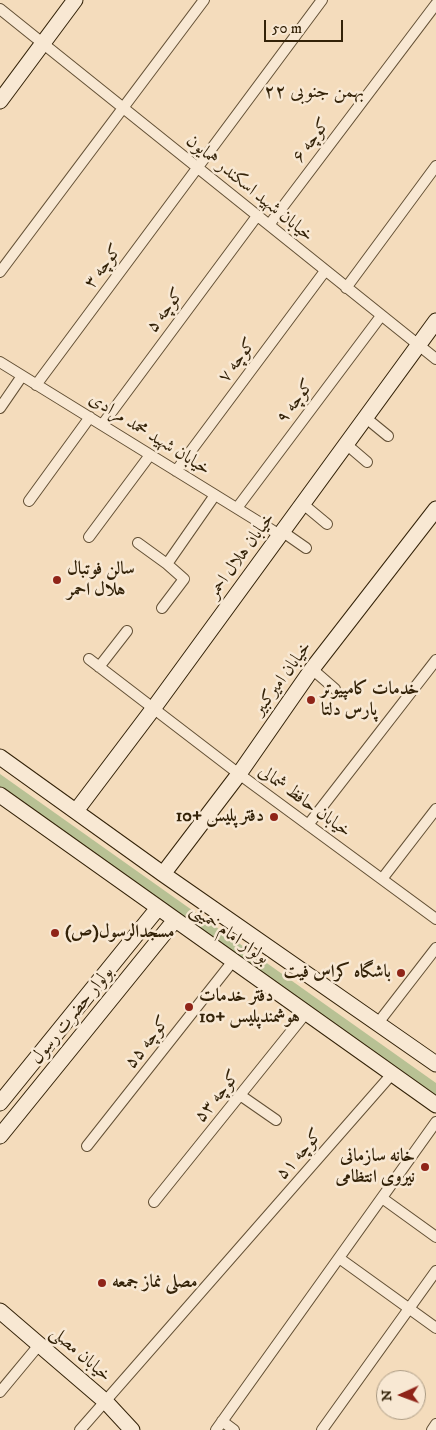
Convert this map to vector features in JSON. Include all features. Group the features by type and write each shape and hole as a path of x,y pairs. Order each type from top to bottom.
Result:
{"street":[{"path":"0,101 75,0"},
{"path":"0,272 204,0"},
{"name":"کوچه ۳","path":"36,385 322,0"},
{"name":"کوچه ۶","path":"268,225 436,4"},
{"name":"خیابان شهید اسکندر همایون","path":"0,9 436,359"},
{"path":"346,288 436,166"},
{"name":"کوچه ۵","path":"102,425 257,216"},
{"name":"کوچه ۷","path":"176,471 325,271"},
{"name":"کوچه ۹","path":"238,508 381,316"},
{"name":"خیابان هلال احمر","path":"76,811 153,709 436,321"},
{"name":"خیابان شهید محمد مرادی","path":"0,362 215,495 306,548"},
{"path":"0,408 22,376"},
{"path":"29,501 90,418"},
{"path":"366,418 388,436"},
{"path":"346,444 367,462"},
{"path":"88,537 150,455"},
{"path":"167,564 215,495"},
{"path":"303,504 327,524"},
{"name":"خیابان امیرکبیر","path":"164,874 239,774 312,669 436,509"},
{"path":"138,543 184,579 162,608"},
{"path":"99,667 127,632"},
{"name":"خیابان حافظ شمالی","path":"89,659 239,774 436,919"},
{"path":"308,825 436,660"},
{"path":"312,669 335,689"},
{"name":"بولوار امام خمینی","path":"0,757 436,1064"},
{"name":"بولوار امام خمینی","path":"0,795 436,1105"},
{"path":"382,879 436,809"},
{"name":"بولوار حضرت رسول","path":"0,1102 158,908"},
{"name":"بولوار حضرت رسول","path":"0,1136 175,920"},
{"path":"147,922 162,935"},
{"path":"378,1023 436,948"},
{"name":"کوچه ۵۵","path":"87,1146 234,961"},
{"name":"کوچه ۵۳","path":"154,1202 306,1013"},
{"name":"کوچه ۵۱","path":"106,1402 392,1074"},
{"path":"240,1095 276,1120"},
{"path":"216,1430 436,1122"},
{"path":"382,1198 436,1237"},
{"path":"339,1258 436,1328"},
{"path":"322,1430 436,1271"},
{"name":"خیابان مصلی","path":"0,1311 106,1402 132,1430"},
{"path":"0,1392 39,1345"},
{"path":"80,1430 106,1402"},
{"path":"222,1421 234,1430"}],"green space":[{"path":"0,774 436,1083 436,1095 0,787"}],"place":[{"name":"سالن فوتبال هلال احمر","path":"57,580"},
{"name":"خدمات کامپیوتر پارس دلتا","path":"311,700"},
{"name":"دفتر پلیس +10","path":"274,817"},
{"name":"مسجدالرسول(ص)","path":"55,933"},
{"name":"باشگاه کراس فیت","path":"401,973"},
{"name":"دفتر خدمات هوشمندپلیس +10","path":"189,1007"},
{"name":"خانه سازمانی نیروی انتظامی","path":"425,1167"},
{"name":"مصلی نماز جمعه","path":"102,1283"}],"district":[{"name":"۲۲ بهمن جنوبی","path":"314,93"}]}
